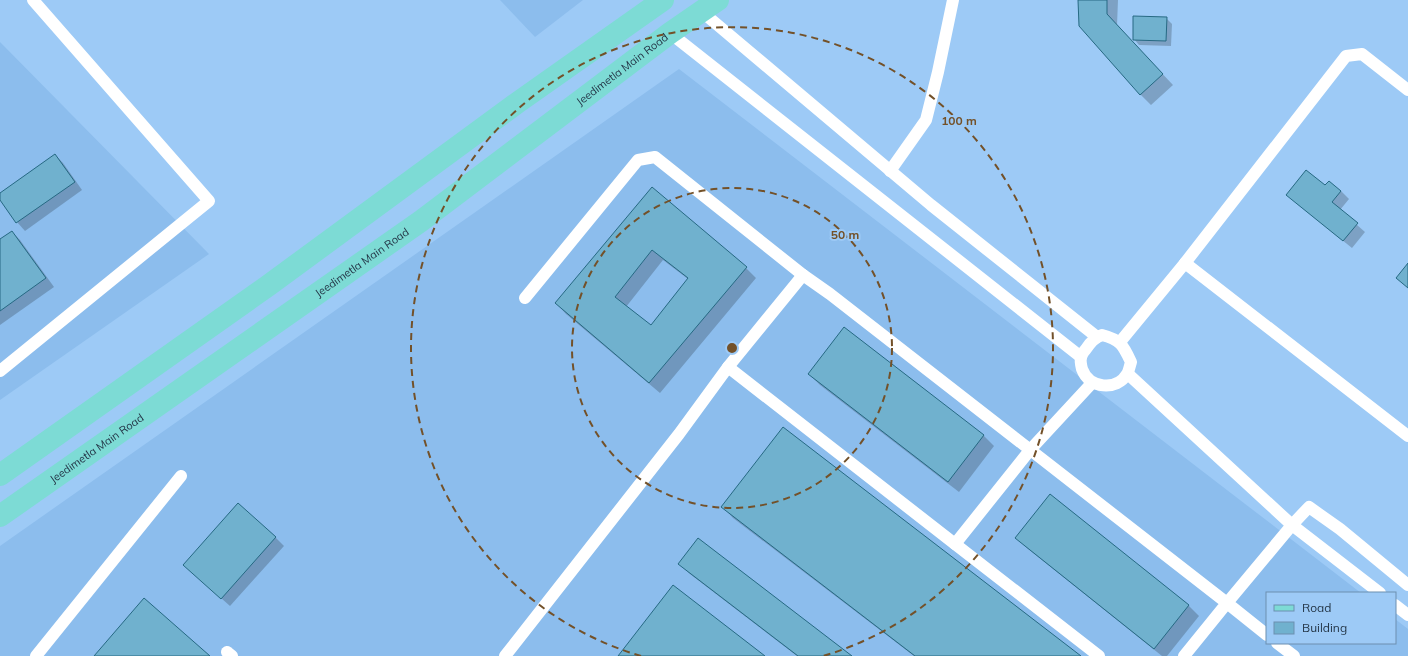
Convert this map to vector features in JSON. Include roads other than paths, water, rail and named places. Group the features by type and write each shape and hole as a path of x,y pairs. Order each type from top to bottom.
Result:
{"main road":[{"path":"0,475 249,300 517,103 663,0"},
{"name":"Jeedimetla Main Road","path":"0,516 421,221 709,5"},
{"path":"249,300 270,327"}],"lane":[{"path":"0,371 209,201 33,0"},
{"path":"890,171 926,120 953,0"},
{"path":"709,5 890,171 931,206 1097,337"},
{"path":"670,33 1081,358"},
{"path":"1120,342 1185,263 1346,56 1362,54 1408,90"},
{"path":"525,298 638,160 655,157 1266,634"},
{"path":"1185,263 1408,436"},
{"path":"505,656 679,434 728,367 803,274"},
{"path":"1102,335 1120,342 1131,362 1128,374 1118,383 1106,385 1092,383 1084,374 1080,364 1081,358 1087,347 1097,337 1102,335"},
{"path":"728,367 1099,656"},
{"path":"1128,374 1292,525 1379,592"},
{"path":"956,544 1030,450 1092,383"},
{"path":"36,656 181,476"},
{"path":"1184,656 1292,525 1309,507 1408,585"},
{"path":"1396,605 1408,615"},
{"path":"1278,644 1294,656"}]}
